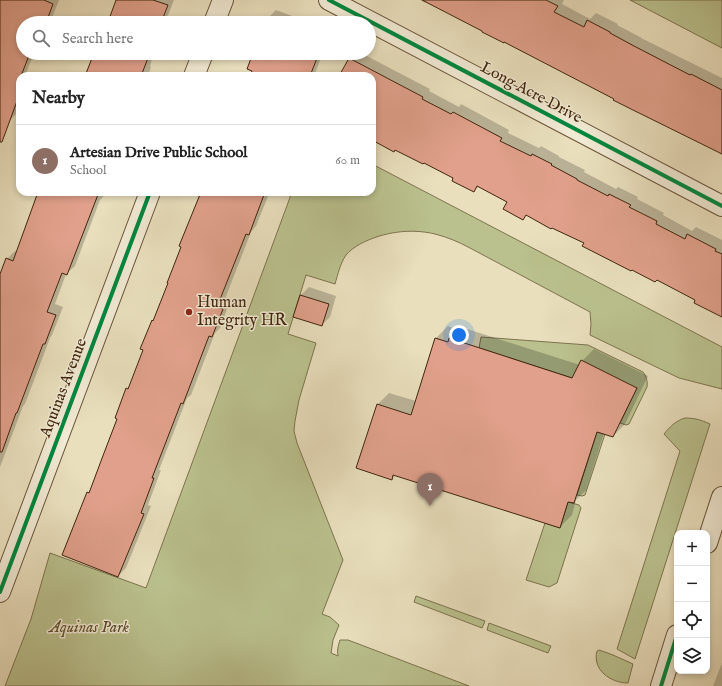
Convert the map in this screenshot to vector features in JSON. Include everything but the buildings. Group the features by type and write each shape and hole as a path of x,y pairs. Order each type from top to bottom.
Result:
{"street":[{"path":"217,16 223,0"},
{"name":"Long Acre Drive","path":"329,0 360,16"},
{"name":"Long Acre Drive","path":"376,25 722,206"},
{"path":"196,72 200,60"},
{"name":"Aquinas Avenue","path":"0,592 148,196"},
{"path":"710,534 722,497"},
{"path":"661,686 676,638"}],"green space":[{"path":"630,0 722,0 722,48"},
{"name":"Aquinas Park","path":"376,166 722,347 722,389 679,378 590,335 590,312 453,240 426,232 406,231 387,234 369,240 356,246 346,255 335,284 306,275 288,334 316,343 299,400 294,431 297,443 343,560 322,614 330,617 339,625 333,640 331,653 338,656 340,640 348,640 469,686 5,686 31,619 50,553 146,588 291,196 376,196"},
{"path":"481,337 588,345 643,372 647,387 629,424 626,425 620,423 637,388 572,378 479,348"},
{"path":"692,418 710,424 676,530 674,530 674,537 635,659 617,649 680,451 664,434 681,419"},
{"path":"597,432 605,434 585,495 577,495"},
{"path":"568,502 579,505 581,508 557,583 549,587 526,580 545,523 560,528"},
{"path":"416,596 485,621 482,628 414,602"},
{"path":"489,623 551,646 548,653 487,630"},
{"path":"599,650 633,664 628,683 615,681 604,674 597,664 597,651"}],"cycle path":[{"path":"329,0 360,16"},
{"path":"376,25 722,206"},
{"path":"0,592 148,196"},
{"path":"661,686 676,638"}],"place":[{"name":"Human Integrity HR","path":"189,312"},
{"name":"Artesian Drive Public School","path":"430,506"}]}
